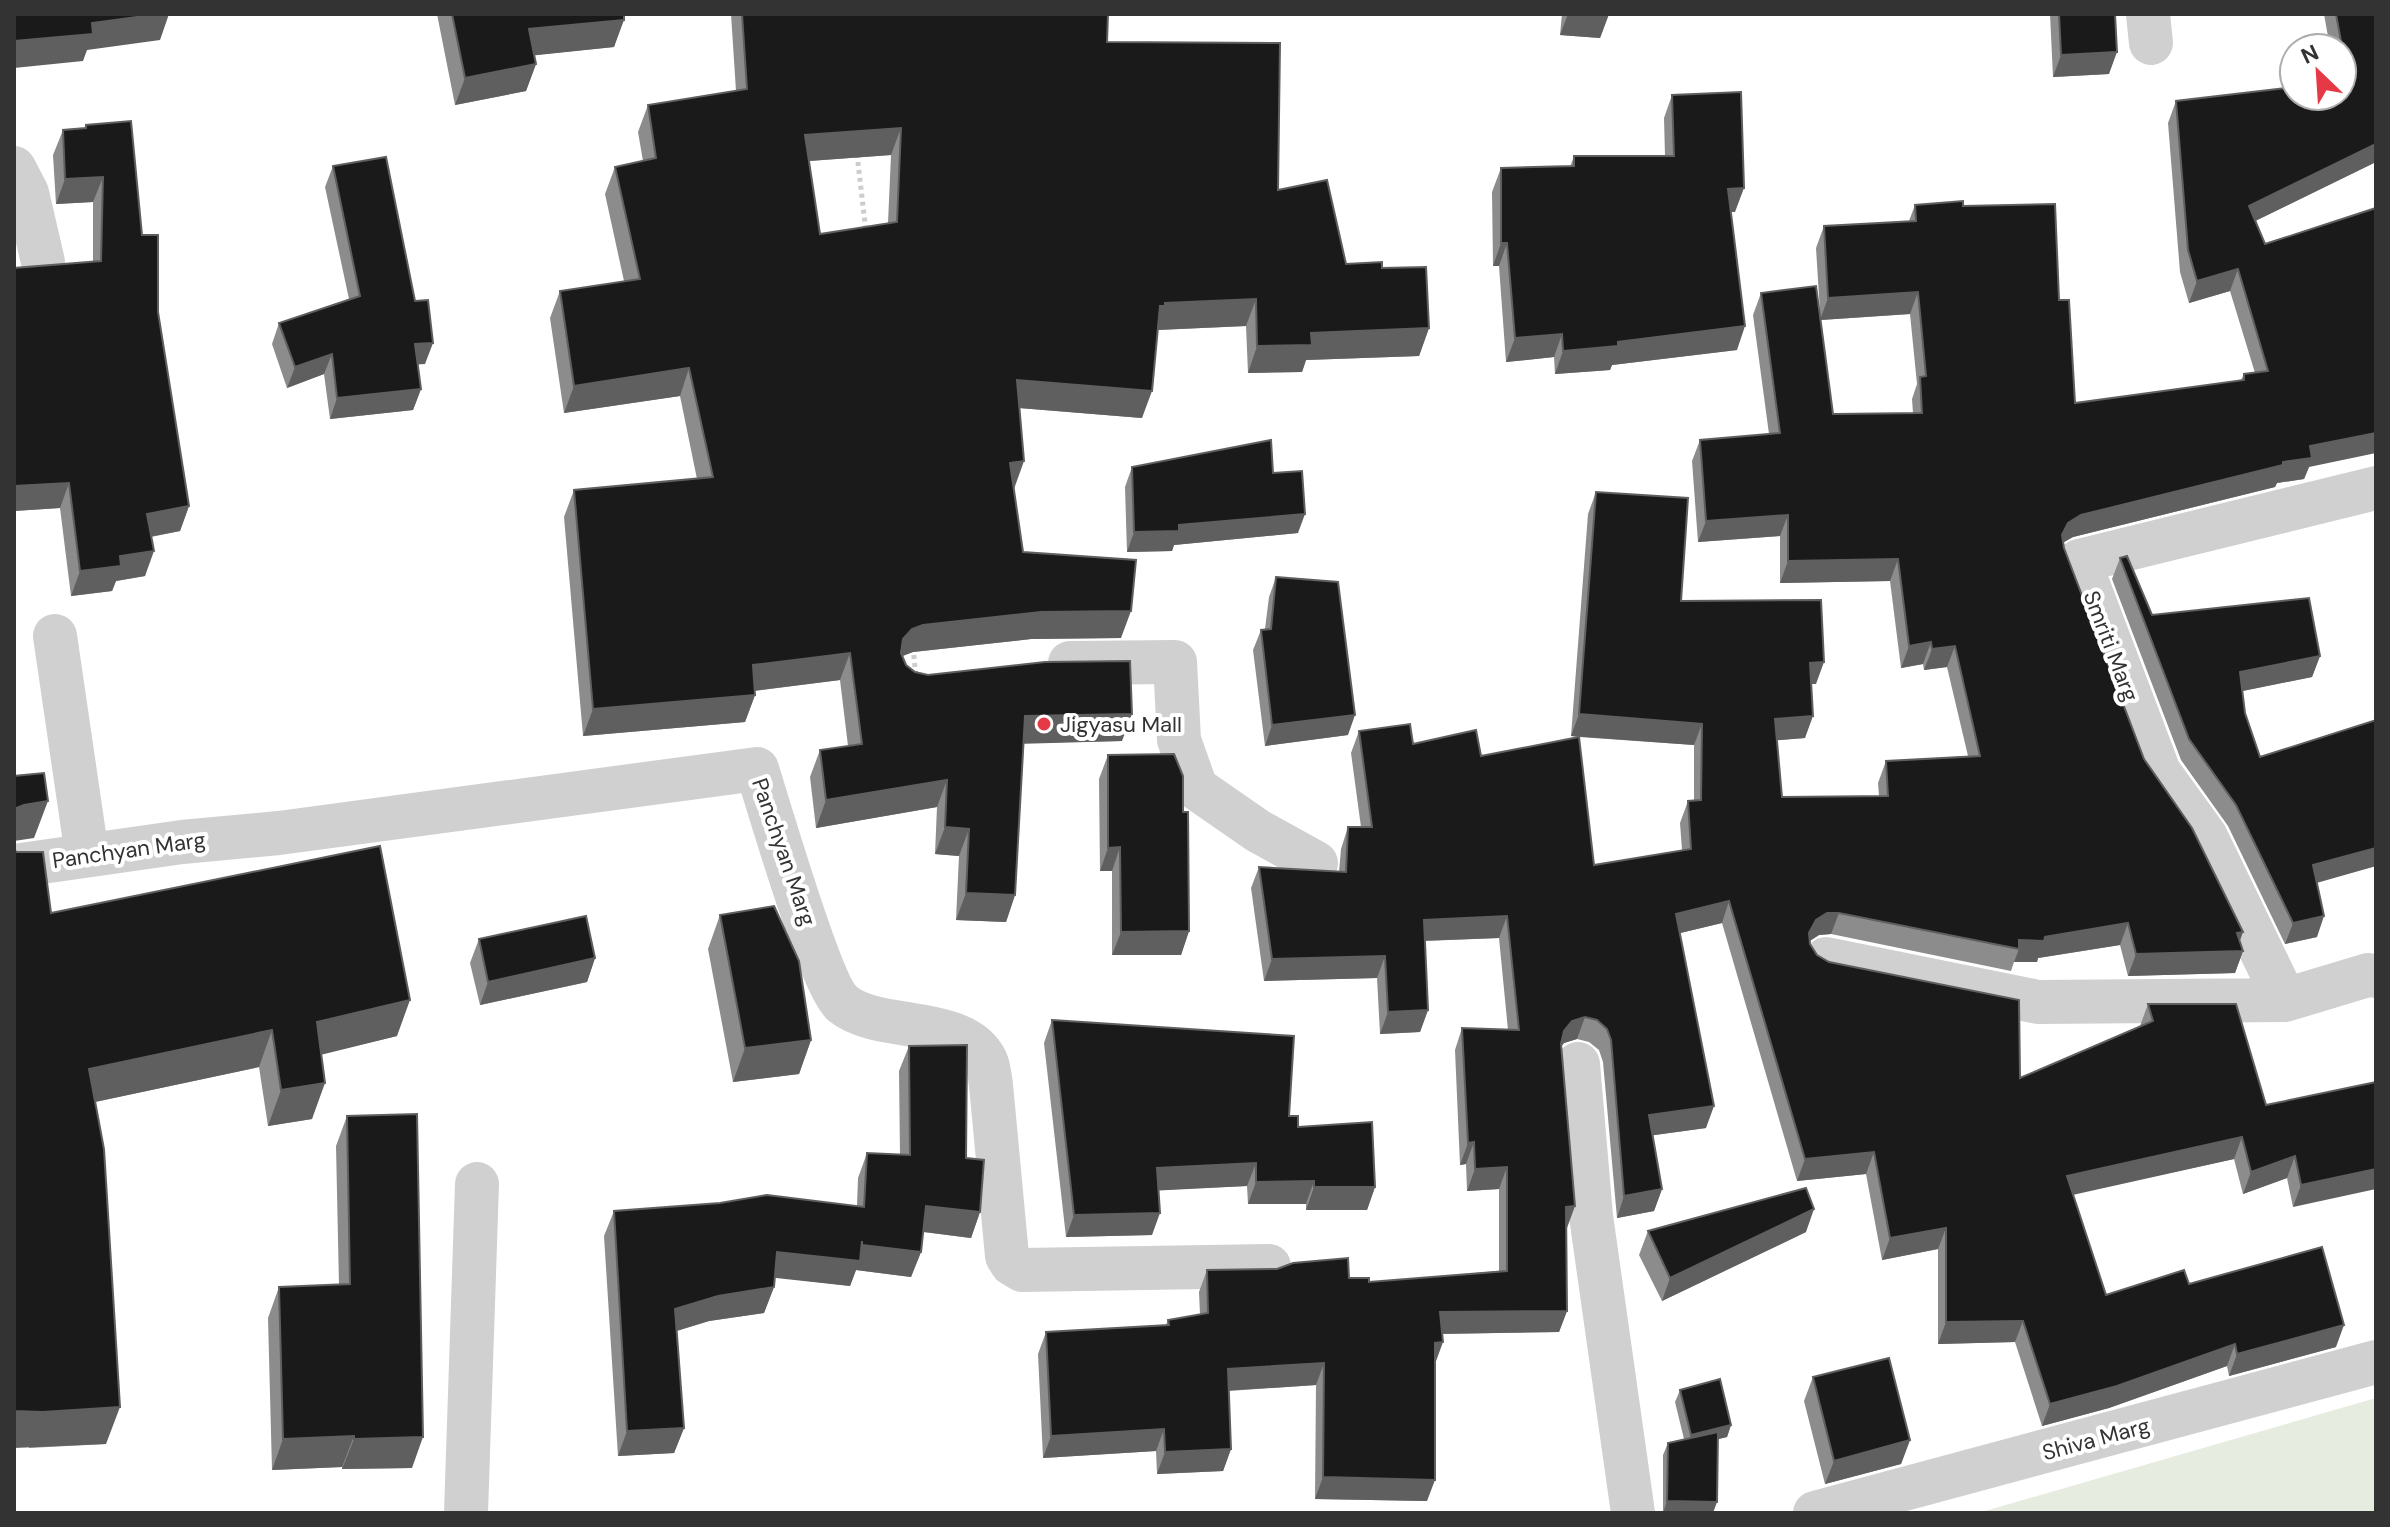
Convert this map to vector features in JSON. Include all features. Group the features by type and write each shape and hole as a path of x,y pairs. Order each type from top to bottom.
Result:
{"street":[{"path":"14,168 27,193 43,262"},
{"name":"Smriti Marg","path":"2285,1000 2206,837 2159,772 2079,561 2376,488"},
{"path":"55,636 87,855"},
{"path":"1034,664 1175,662 1179,740 1196,788 1258,831 1316,863"},
{"name":"Panchyan Marg","path":"14,866 757,769 823,968 839,1001 861,1016 940,1030 975,1046 986,1062 991,1085 1007,1256 1012,1264 1022,1270 1269,1266"},
{"path":"1826,959 2038,1002 2285,1000 2368,975 2376,976"},
{"path":"1578,1064 1591,1216 1633,1513"},
{"path":"466,1513 477,1184"},
{"name":"Shiva Marg","path":"1815,1513 2376,1362"}],"path":[{"path":"856,152 867,245"},
{"path":"913,646 916,677"}],"shaded area":[{"path":"2376,1398 2376,1513 1978,1513"}],"building":[{"path":"14,14 159,14 92,23 93,34 14,41"},
{"path":"452,14 624,14 624,20 529,29 536,64 465,78"},
{"path":"742,14 1108,14 1107,42 1280,43 1278,190 1327,180 1346,264 1382,262 1382,268 1426,267 1429,328 1311,333 1312,345 1257,346 1256,299 1165,303 1165,306 1160,306 1152,391 1017,380 1024,461 1010,463 1023,552 1136,560 1131,611 1041,612 923,625 912,629 903,639 901,653 906,665 915,672 928,675 1045,662 1130,661 1132,714 1025,716 1015,895 966,893 969,829 945,827 947,780 826,800 820,750 862,744 850,653 753,665 755,695 593,709 574,490 713,477 689,368 574,386 560,291 640,279 615,167 656,158 648,105 747,89","holes":["901,128 897,222 820,234 805,135"]},
{"path":"2059,14 2115,14 2117,52 2061,55"},
{"path":"2336,14 2376,14 2376,144 2249,206 2265,244 2376,208 2376,433 2310,446 2312,458 2283,462 2283,465 2081,515 2068,523 2062,535 2064,548 2144,759 2192,828 2243,932 2237,933 2243,951 2136,954 2128,923 2045,937 2044,941 2019,940 2019,949 1839,913 1827,913 1816,920 1809,933 1810,944 1817,955 1829,962 2019,1000 2020,1078 2153,1021 2148,1004 2236,1004 2266,1105 2376,1082 2376,1169 2301,1185 2295,1156 2251,1172 2242,1137 2067,1176 2106,1295 2184,1270 2189,1284 2322,1247 2344,1325 2237,1354 2235,1344 2117,1386 2050,1404 2023,1321 1946,1322 1946,1228 1890,1238 1874,1152 1805,1159 1729,901 1676,914 1714,1106 1649,1115 1662,1189 1624,1196 1611,1040 1607,1029 1597,1020 1585,1017 1572,1021 1564,1031 1561,1044 1575,1206 1566,1207 1567,1311 1440,1312 1443,1342 1435,1343 1435,1480 1323,1477 1324,1363 1228,1369 1231,1449 1165,1452 1164,1429 1051,1436 1046,1332 1169,1325 1168,1320 1208,1313 1207,1270 1277,1269 1293,1263 1348,1258 1349,1278 1369,1278 1369,1282 1507,1271 1507,1167 1475,1169 1474,1142 1468,1143 1462,1028 1519,1030 1507,916 1424,920 1428,1010 1388,1012 1385,956 1272,959 1259,867 1346,872 1348,827 1372,827 1359,731 1410,724 1413,744 1476,730 1481,756 1579,737 1594,865 1691,849 1688,801 1701,800 1702,724 1579,714 1596,492 1688,498 1681,601 1821,600 1824,662 1810,663 1813,716 1775,719 1782,797 1888,796 1886,761 1980,756 1955,646 1932,649 1931,642 1909,646 1898,559 1788,561 1788,515 1706,521 1700,440 1780,433 1761,293 1816,286 1833,414 1922,413 1920,377 1926,376 1918,292 1828,298 1824,226 1916,221 1915,205 1963,201 1963,206 2055,204 2059,300 2069,300 2075,403 2244,380 2244,374 2268,371 2238,269 2197,281 2188,250 2176,101 2278,89 2278,112 2358,112 2358,32 2339,32"},
{"path":"1741,92 1744,188 1728,189 1745,326 1618,342 1618,346 1563,351 1562,334 1515,338 1507,243 1501,243 1501,168 1574,166 1574,156 1674,156 1672,95"},
{"path":"131,121 142,235 158,235 158,312 189,506 147,514 154,551 120,556 121,566 80,571 69,483 14,486 14,268 101,261 103,177 65,179 63,130"},
{"path":"386,157 415,301 428,300 433,343 415,344 421,389 337,398 332,354 295,367 279,323 360,296 333,166"},
{"path":"1271,440 1273,473 1302,471 1305,514 1179,525 1179,531 1134,532 1132,467"},
{"path":"2127,556 2152,615 2309,598 2320,656 2240,672 2245,713 2260,757 2376,720 2376,848 2313,865 2324,916 2293,923 2236,805 2189,739 2120,558"},
{"path":"1276,577 1338,582 1355,715 1272,725 1261,630 1271,629"},
{"path":"1174,754 1183,776 1183,812 1188,812 1189,931 1121,932 1120,847 1108,848 1108,755"},
{"path":"44,773 48,801 14,809 14,776"},
{"path":"380,846 410,1000 317,1022 325,1083 281,1090 272,1030 89,1069 104,1149 120,1407 14,1411 14,850 43,852 51,913"},
{"path":"774,906 799,961 811,1040 745,1048 720,915"},
{"path":"586,916 595,958 488,982 479,939"},
{"path":"1052,1020 1294,1036 1289,1116 1298,1116 1298,1127 1372,1122 1375,1187 1314,1187 1314,1181 1256,1182 1256,1163 1157,1168 1160,1213 1074,1215"},
{"path":"967,1045 966,1158 984,1160 980,1212 926,1206 921,1252 862,1245 862,1241 860,1261 777,1252 774,1287 718,1296 675,1309 684,1428 627,1431 614,1211 720,1203 767,1195 864,1207 867,1153 910,1155 909,1046"},
{"path":"417,1114 423,1437 283,1439 279,1287 350,1284 347,1116"},
{"path":"1806,1188 1814,1209 1670,1278 1648,1231"},
{"path":"1889,1358 1910,1440 1834,1461 1813,1377"},
{"path":"1720,1379 1731,1425 1691,1435 1680,1390"},
{"path":"1718,1432 1717,1502 1667,1501 1668,1443"}],"place":[{"name":"Jigyasu Mall","path":"1044,724"}]}
